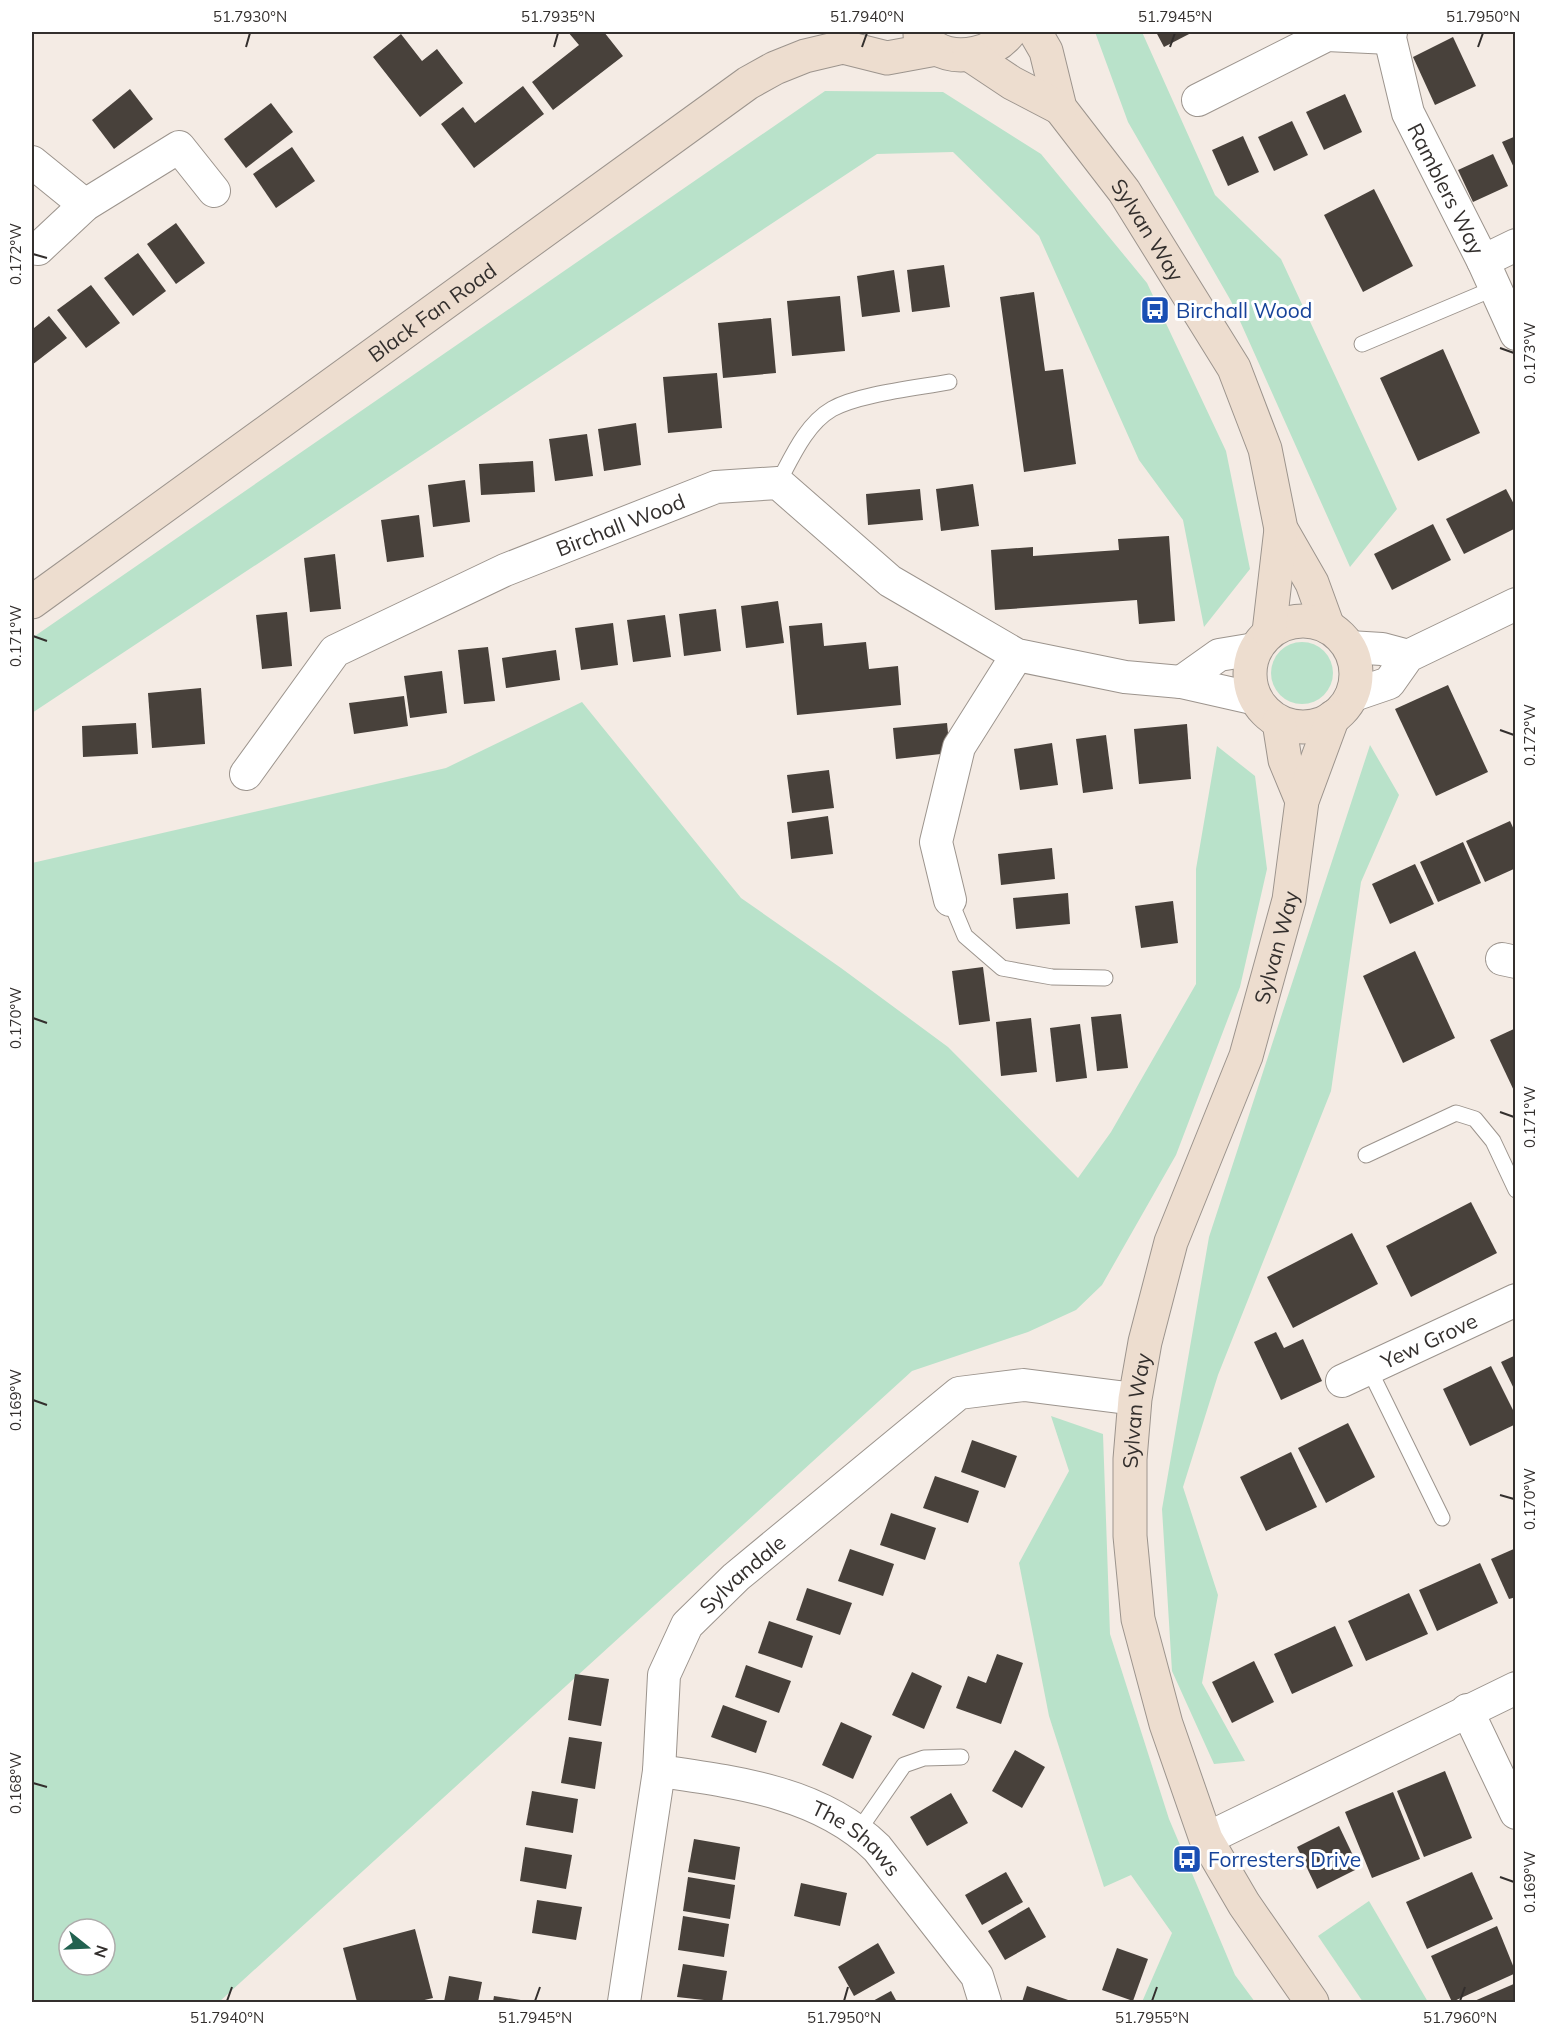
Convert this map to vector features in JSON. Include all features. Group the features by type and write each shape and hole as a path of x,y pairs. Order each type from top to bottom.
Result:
{"street":[{"path":"970,55 996,45 1010,32"},
{"name":"Sylvan Way","path":"1035,32 1046,51 1060,108 1124,191 1234,368 1265,449 1281,529 1339,637"},
{"name":"Ramblers Way","path":"1198,100 1327,35 1390,35 1408,113 1489,274 1515,334"},
{"name":"Black Fan Road","path":"32,602 748,83 775,68 849,39 887,57 927,40 970,55"},
{"name":"Sylvan Way","path":"970,55 1012,83 1060,108"},
{"path":"38,249 85,205 179,147 214,191"},
{"path":"32,162 85,205"},
{"path":"1489,274 1515,245"},
{"path":"778,483 890,581 1017,655 1125,677 1181,682 1256,699"},
{"name":"Birchall Wood","path":"246,774 336,651 505,570 716,487 778,483"},
{"name":"Sylvan Way","path":"1262,640 1281,529"},
{"path":"1262,640 1249,670 1256,699 1267,713 1279,722 1309,727 1389,683 1408,656 1514,607"},
{"path":"1181,682 1219,655 1262,640 1295,620 1306,620 1339,637 1408,656"},
{"path":"1339,637 1355,663 1356,678 1342,707"},
{"path":"950,900 936,842 959,747 1017,655"},
{"name":"Sylvan Way","path":"1312,2002 1244,1904 1206,1839 1166,1724 1138,1619 1130,1525 1130,1459 1145,1342 1171,1242 1246,1056 1269,980 1289,900 1302,801 1342,707"},
{"path":"1279,722 1285,760 1302,801"},
{"name":"Yew Grove","path":"1356,1375 1515,1300"},
{"name":"Sylvandale","path":"624,2002 659,1771 664,1675 687,1625 736,1577 959,1393 1024,1384 1136,1399"},
{"path":"1206,1839 1515,1688"},
{"path":"1467,1710 1515,1813"},
{"name":"The Shaws","path":"659,1771 728,1781 808,1802 859,1830 877,1848 977,1976 985,2002"}],"lane":[{"path":"1362,344 1489,274"},
{"path":"778,483 808,432 832,409 862,399 949,382"},
{"path":"950,900 965,936 1002,968 1052,977 1105,978"},
{"path":"1366,1155 1456,1113 1475,1119 1493,1141 1515,1190"},
{"path":"1356,1375 1442,1518"},
{"path":"859,1830 904,1765 924,1758 961,1756"}],"green space":[{"path":"1095,32 1142,32 1215,195 1281,259 1397,509 1350,567 1231,301 1128,122"},
{"path":"825,91 943,92 1041,154 1147,283 1226,451 1250,569 1204,627 1183,520 1139,460 1039,236 953,152 877,154 32,713 32,638"},
{"path":"1296,642 1308,642 1324,651 1331,661 1333,673 1331,685 1324,695 1308,704 1296,704 1285,699 1276,690 1271,679 1271,667 1276,656 1285,647"},
{"path":"582,702 741,898 948,1047 1078,1178 1111,1132 1196,984 1196,869 1217,746 1255,776 1267,869 1240,987 1176,1155 1102,1285 1076,1310 1028,1332 912,1371 219,2002 32,2002 32,863 446,768"},
{"path":"1370,745 1399,795 1361,882 1331,1091 1218,1375 1183,1487 1218,1595 1202,1683 1245,1761 1214,1764 1172,1671 1162,1509 1209,1237"},
{"path":"1051,1416 1103,1434 1110,1634 1169,1819 1235,1975 1255,2002 1142,2002 1172,1933 1131,1875 1104,1887 1049,1716 1019,1563 1069,1471"},
{"path":"1369,1901 1428,2002 1363,2002 1318,1936"}],"building":[{"path":"568,32 604,32 623,56 553,110 532,82 579,45"},
{"path":"1156,32 1193,32 1164,47"},
{"path":"401,34 422,61 437,49 463,83 420,117 373,57"},
{"path":"1453,37 1476,86 1435,105 1413,57"},
{"path":"523,86 544,114 474,168 441,124 463,107 475,123"},
{"path":"130,89 153,119 114,149 92,120"},
{"path":"1345,94 1362,132 1324,150 1306,112"},
{"path":"271,103 293,132 246,168 224,139"},
{"path":"1292,121 1308,155 1274,171 1258,137"},
{"path":"1243,136 1259,172 1228,186 1212,150"},
{"path":"1516,136 1516,172 1502,142"},
{"path":"292,147 315,181 276,208 253,174"},
{"path":"1493,154 1508,186 1473,202 1458,170"},
{"path":"1374,189 1413,266 1363,292 1324,215"},
{"path":"176,223 205,263 176,284 147,244"},
{"path":"138,253 166,291 133,316 104,278"},
{"path":"944,265 950,307 912,312 907,270"},
{"path":"894,270 900,312 862,317 857,276"},
{"path":"91,285 120,323 86,348 57,310"},
{"path":"1034,292 1045,371 1063,369 1076,464 1024,472 1000,297"},
{"path":"840,296 845,351 792,356 787,301"},
{"path":"49,316 67,338 32,365 32,325 34,328"},
{"path":"771,318 776,373 723,378 718,323"},
{"path":"1443,349 1480,433 1418,461 1380,378"},
{"path":"717,373 722,428 668,433 663,377"},
{"path":"636,423 641,465 604,471 598,429"},
{"path":"587,434 593,476 555,481 549,439"},
{"path":"533,461 535,492 481,495 479,464"},
{"path":"465,480 470,522 433,527 428,485"},
{"path":"973,484 979,526 941,531 936,489"},
{"path":"920,489 923,520 868,525 866,494"},
{"path":"1506,489 1516,508 1516,528 1464,554 1446,519"},
{"path":"419,515 424,557 387,562 381,520"},
{"path":"1433,524 1451,560 1392,590 1374,554"},
{"path":"1169,536 1175,621 1139,624 1137,600 995,610 991,550 1033,547 1033,556 1119,550 1118,539"},
{"path":"335,554 341,609 310,612 304,558"},
{"path":"778,601 784,643 746,648 741,606"},
{"path":"716,609 721,651 684,656 679,614"},
{"path":"287,612 292,666 262,669 256,615"},
{"path":"665,615 671,657 633,662 627,620"},
{"path":"613,623 618,665 581,670 575,628"},
{"path":"822,623 824,646 866,642 869,669 898,666 901,705 797,715 789,626"},
{"path":"488,647 495,701 464,704 458,650"},
{"path":"556,650 560,680 506,688 502,658"},
{"path":"442,671 447,713 410,718 404,676"},
{"path":"1448,685 1488,772 1436,796 1395,709"},
{"path":"201,688 205,744 152,748 148,693"},
{"path":"404,696 408,726 354,734 349,703"},
{"path":"136,723 138,754 83,757 82,726"},
{"path":"947,723 950,753 896,759 893,728"},
{"path":"1187,724 1191,779 1139,784 1134,729"},
{"path":"1106,735 1113,789 1083,793 1076,739"},
{"path":"1052,743 1058,785 1020,790 1014,749"},
{"path":"829,770 834,808 792,813 787,775"},
{"path":"828,816 833,854 791,859 787,822"},
{"path":"1510,821 1516,834 1516,868 1485,882 1466,841"},
{"path":"1463,842 1481,883 1438,902 1420,862"},
{"path":"1052,848 1055,879 1001,885 998,854"},
{"path":"1415,864 1434,904 1390,924 1372,884"},
{"path":"1068,893 1070,924 1016,929 1013,898"},
{"path":"1173,901 1178,943 1141,948 1135,906"},
{"path":"1415,951 1455,1038 1403,1063 1363,976"},
{"path":"983,967 990,1021 959,1025 952,971"},
{"path":"1121,1014 1128,1068 1097,1071 1091,1017"},
{"path":"1031,1018 1037,1072 1001,1076 996,1022"},
{"path":"1080,1024 1087,1078 1056,1082 1050,1028"},
{"path":"1516,1028 1516,1095 1490,1040"},
{"path":"1471,1202 1497,1253 1411,1297 1386,1246"},
{"path":"1352,1233 1378,1284 1293,1328 1267,1277"},
{"path":"1276,1332 1284,1348 1303,1339 1322,1381 1281,1400 1254,1342"},
{"path":"1516,1355 1516,1393 1501,1362"},
{"path":"1491,1366 1516,1416 1516,1424 1470,1446 1443,1389"},
{"path":"1348,1423 1375,1477 1326,1503 1298,1448"},
{"path":"972,1440 1017,1456 1005,1488 961,1472"},
{"path":"1291,1452 1317,1507 1266,1531 1240,1477"},
{"path":"935,1476 979,1491 968,1523 923,1508"},
{"path":"891,1513 936,1528 925,1560 880,1545"},
{"path":"1516,1548 1516,1597 1509,1599 1491,1559"},
{"path":"850,1549 894,1564 883,1596 838,1581"},
{"path":"1480,1563 1498,1603 1437,1631 1419,1590"},
{"path":"807,1588 852,1603 840,1635 796,1620"},
{"path":"1409,1593 1428,1634 1366,1661 1348,1621"},
{"path":"769,1621 813,1636 802,1668 758,1653"},
{"path":"1335,1626 1353,1666 1292,1694 1274,1654"},
{"path":"997,1654 1023,1663 1001,1724 956,1708 968,1676 986,1683"},
{"path":"1254,1661 1274,1702 1232,1723 1212,1682"},
{"path":"746,1665 791,1681 779,1713 735,1697"},
{"path":"912,1672 942,1686 924,1729 892,1715"},
{"path":"575,1674 609,1679 601,1726 568,1720"},
{"path":"723,1705 767,1721 756,1753 711,1737"},
{"path":"841,1722 872,1736 853,1779 822,1765"},
{"path":"569,1737 602,1742 595,1789 561,1783"},
{"path":"1015,1750 1045,1767 1022,1808 992,1791"},
{"path":"1445,1771 1472,1838 1424,1857 1397,1791"},
{"path":"532,1791 578,1799 573,1833 526,1825"},
{"path":"1393,1792 1420,1859 1372,1878 1345,1812"},
{"path":"951,1793 968,1823 927,1846 910,1817"},
{"path":"1339,1826 1359,1868 1317,1889 1297,1847"},
{"path":"694,1839 740,1847 735,1880 688,1872"},
{"path":"525,1847 572,1855 566,1889 520,1881"},
{"path":"1006,1872 1023,1902 982,1925 965,1895"},
{"path":"1472,1872 1493,1919 1427,1949 1406,1902"},
{"path":"688,1877 735,1885 730,1919 683,1911"},
{"path":"801,1883 847,1893 840,1926 794,1916"},
{"path":"537,1900 582,1907 576,1940 532,1933"},
{"path":"1029,1907 1046,1937 1005,1960 988,1931"},
{"path":"683,1916 729,1924 724,1957 678,1950"},
{"path":"1497,1926 1516,1973 1452,2002 1431,1956"},
{"path":"415,1929 433,1998 416,2002 357,2002 343,1948"},
{"path":"878,1943 895,1973 854,1996 838,1967"},
{"path":"1117,1948 1148,1959 1133,2001 1102,1990"},
{"path":"683,1964 727,1971 722,2002 677,1997"},
{"path":"449,1976 482,1982 478,2002 444,2002"},
{"path":"1516,1983 1516,2002 1472,2002"},
{"path":"1027,1986 1074,2002 1022,2002"},
{"path":"891,1991 897,2002 871,2002"},
{"path":"494,1996 527,2001 493,2002"}],"place":[{"name":"Birchall Wood","path":"1155,310"},
{"name":"Forresters Drive","path":"1187,1859"}]}
